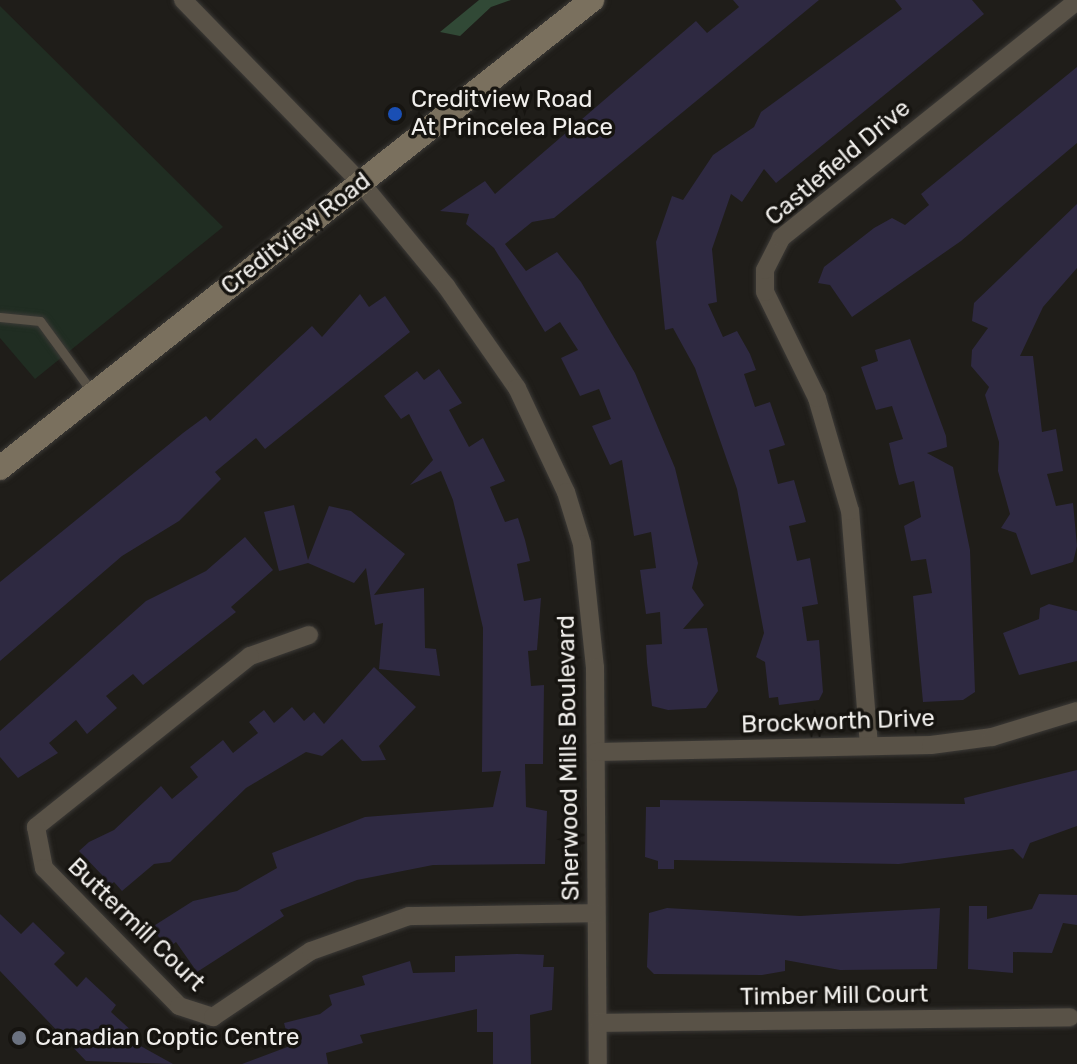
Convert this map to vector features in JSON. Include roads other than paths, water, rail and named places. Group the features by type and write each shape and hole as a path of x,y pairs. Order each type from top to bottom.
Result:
{"main road":[{"name":"Creditview Road","path":"0,468 592,0"}],"street":[{"name":"Sherwood Mills Boulevard","path":"183,0 361,183 495,349 566,492 590,604 596,752 598,1064"},
{"name":"Castlefield Drive","path":"869,746 850,511 817,398 765,292 765,270 781,238 1077,1"},
{"name":"Buttermill Court","path":"309,635 250,656 36,827 44,868 179,1006 213,1017 311,951 409,916 596,913"},
{"name":"Brockworth Drive","path":"596,752 869,746 992,737 1077,711"},
{"name":"Timber Mill Court","path":"599,1023 1070,1017"}],"lane":[{"path":"0,317 40,321 94,395"}],"place":[{"name":"Creditview Road At Princelea Place","path":"395,114"},
{"name":"Canadian Coptic Centre","path":"19,1038"}]}
